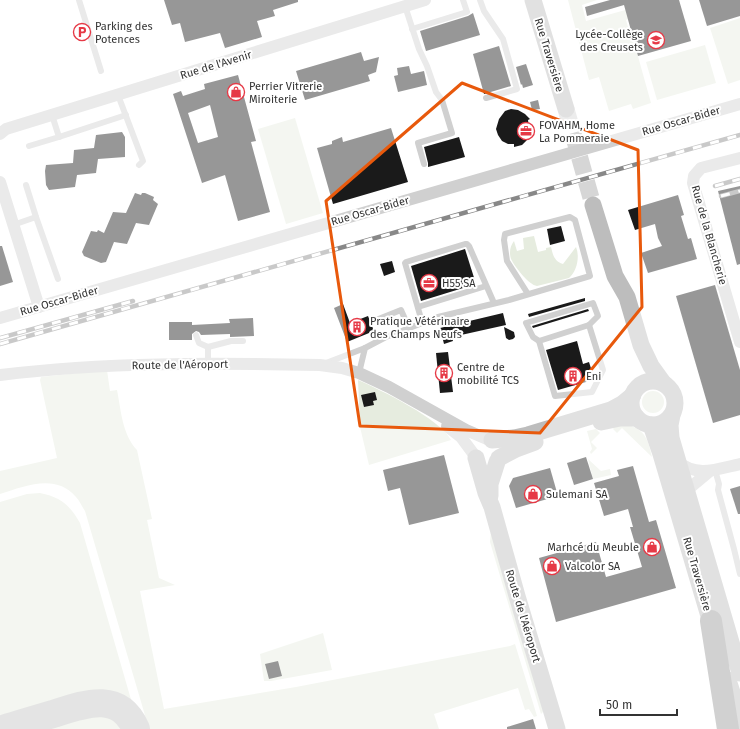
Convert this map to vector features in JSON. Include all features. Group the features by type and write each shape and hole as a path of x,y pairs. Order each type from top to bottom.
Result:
{"highway":[{"path":"711,621 728,729"}],"main road":[{"name":"Rue Traversière","path":"533,0 566,109"},
{"path":"593,205 615,276 619,304 638,363 640,377 631,406 633,412 644,421"},
{"path":"615,276 627,297 646,358 674,396 674,408 672,415 663,423 620,418 592,425 516,449 489,466 478,461 475,457 474,452 480,442 528,435 606,412 617,408 650,381 664,384"},
{"name":"Rue Traversière","path":"672,415 670,425 671,438 677,461 740,673"},
{"name":"Rue Traversière","path":"644,421 661,454 738,711 740,724"},
{"path":"489,440 498,444 500,448 498,460"},
{"name":"Route de l'Aéroport","path":"475,457 557,729"},
{"name":"Route de l'Aéroport","path":"490,503 490,484 498,460"}],"street":[{"name":"Rue de l'Avenir","path":"2,130 425,0"},
{"name":"Rue Oscar-Bider","path":"0,318 740,104"},
{"name":"Rue de la Blancherie","path":"740,158 701,168 694,176 693,183 740,342"},
{"path":"0,182 39,307"},
{"name":"Route de l'Aéroport","path":"0,375 110,366 208,364 320,365 342,368 358,373 389,387 466,430 489,440"},
{"name":"Route de l'Aéroport","path":"425,407 461,437 475,457"},
{"path":"677,461 685,468 697,471 712,471 740,464"},
{"path":"686,491 712,471"}],"lane":[{"path":"79,0 101,71"},
{"path":"412,29 467,12 463,0"},
{"path":"480,0 484,11 503,39 517,89 486,98"},
{"path":"405,6 419,49 436,92 442,100 452,133 418,143 424,164"},
{"path":"118,95 143,161 139,165"},
{"path":"52,115 59,137"},
{"path":"29,146 126,115"},
{"path":"26,185 58,279"},
{"path":"13,225 36,217"},
{"path":"320,365 365,348 422,322 528,294 590,276 575,220 572,218 570,217 505,234 504,240 507,261 528,294"},
{"path":"422,322 405,265 406,262 467,244 494,303"},
{"path":"418,307 486,286"},
{"path":"539,341 589,325 598,316 593,303 526,323 533,337 539,341 555,396 592,392 603,370 589,325"},
{"path":"376,320 401,310 410,328"},
{"path":"196,335 199,343 208,347 231,341 243,341"},
{"path":"208,347 208,364"},
{"path":"358,373 365,348"},
{"path":"712,471 719,484 718,490 740,574"}],"highlighted area":[{"path":"462,83 638,150 642,307 540,433 360,426 326,201"}],"shaded area":[{"path":"568,0 597,0 582,5 586,21 661,0 679,0 680,3 626,20 630,34 685,19 687,27 634,42 651,103 633,109 631,104 609,111 599,77 589,80"},
{"path":"740,18 740,80 728,84 710,28"},
{"path":"705,45 716,83 657,100 646,62"},
{"path":"295,118 323,213 286,224 258,129"},
{"path":"534,236 538,252 551,247 553,255 560,263 563,264 576,247 578,255 577,264 574,272 569,278 537,286 526,279 519,271 511,259 510,252 512,245 514,241 517,251 524,249 523,238"},
{"path":"107,370 110,391 117,390 125,429 132,444 137,450 152,519 147,520 159,578 175,585 140,591 164,709 296,687 515,644 537,716 534,717 529,709 525,710 518,688 434,714 439,729 149,729 85,511 79,500 68,490 59,485 50,483 30,485 0,494 0,471 57,458 40,380 41,377"},
{"path":"358,380 423,414 445,432 451,440 369,465 360,427"},
{"path":"653,391 661,394 664,402 661,410 653,413 645,410 642,402 645,394"},
{"path":"629,425 635,427 643,433 652,457 622,428 617,433 613,429 615,426"},
{"path":"596,429 600,433 591,442 597,448 591,454 590,452 592,449 587,431"},
{"path":"588,459 601,471 610,469 611,475 593,479"},
{"path":"40,493 53,497 64,503 72,511 80,523 132,703 116,694 98,692 0,722 0,502 27,494"},
{"path":"491,530 544,711 541,714 490,542"},
{"path":"323,633 332,670 264,681 260,654"},
{"path":"86,712 102,714 112,718 124,729 29,729"}],"building":[{"path":"164,0 298,0 298,2 273,10 275,16 257,21 262,37 225,48 220,33 185,42 180,23 172,25"},
{"path":"610,0 679,0 691,41 638,56 624,5 587,16 585,7"},
{"path":"699,0 740,0 740,16 707,26"},
{"path":"473,13 480,35 426,51 420,31 468,16"},
{"path":"499,46 511,86 484,94 473,54"},
{"path":"361,52 364,61 379,57 376,72 368,75 370,81 305,100 296,71"},
{"path":"526,64 533,85 523,88 516,67"},
{"path":"409,66 411,74 424,71 427,85 398,92 394,76 398,75 397,68"},
{"path":"238,75 256,141 251,142 270,212 238,221 225,175 202,183 173,94 181,91 183,96 205,89 204,84","holes":["210,105 218,137 198,143 188,113"]},
{"path":"538,100 540,109 532,110 530,102"},
{"path":"511,109 518,110 530,119 528,120 529,132 526,139 527,140 522,145 514,147 514,144 508,144 502,141 496,129 499,119 505,111"},
{"path":"391,128 408,182 333,204 317,148 332,144 332,141 342,137 343,142"},
{"path":"122,132 125,137 125,157 98,159 96,173 77,175 75,187 49,190 46,185 46,165 73,163 74,150 94,148 96,135"},
{"path":"459,137 465,157 428,167 424,147"},
{"path":"740,186 740,264 737,265 718,191"},
{"path":"135,193 141,195 142,193 145,193 154,197 153,200 158,204 149,225 136,223 127,244 114,242 106,262 101,263 84,256 82,252 91,231 97,232 98,230 104,233 113,212 126,213"},
{"path":"678,195 684,215 681,216 688,239 691,238 697,259 648,273 641,253 662,246 658,238 655,224 635,230 628,210"},
{"path":"561,226 565,241 550,245 547,229"},
{"path":"0,246 2,246 13,282 0,286"},
{"path":"465,249 476,284 421,301 411,266"},
{"path":"392,261 395,272 384,276 380,264"},
{"path":"715,285 740,370 740,415 713,423 676,296"},
{"path":"585,298 585,301 529,317 528,314"},
{"name":"Pratique Vétérinaire des Champs Neufs","path":"343,304 350,323 368,316 374,331 347,342 334,308"},
{"path":"588,309 589,311 533,328 532,326"},
{"path":"503,313 506,325 452,337 453,341 444,344 440,328"},
{"path":"253,318 254,336 230,337 230,334 201,335 196,331 192,334 192,340 169,340 169,322 192,322 192,325 230,323 229,319"},
{"path":"504,327 514,332 515,337 513,339 509,340 506,338"},
{"path":"577,341 583,364 589,362 594,378 593,380 558,390 546,350"},
{"name":"Centre de mobilité TCS","path":"448,352 453,392 440,393 436,353"},
{"path":"375,392 377,400 373,401 374,405 364,407 361,395"},
{"path":"444,455 459,513 409,525 400,488 388,491 383,470"},
{"path":"586,457 593,479 574,485 567,463"},
{"path":"633,466 649,522 656,520 676,588 556,622 539,558 596,542 606,577 642,567 630,527 633,527 628,509 604,516 594,483 619,476 617,470"},
{"path":"550,468 558,496 516,508 509,486 513,478"},
{"path":"740,486 740,514 738,514 730,489"},
{"path":"278,661 282,676 269,679 265,664"},
{"path":"533,719 536,729 507,729 507,727"}],"taxiway":[{"path":"3,729 88,704 100,703 110,704 120,709 129,717 136,729"}],"tunnel":[{"path":"566,109 593,205"}],"railway":[{"path":"0,344 740,135"},
{"path":"715,186 740,179"},
{"path":"721,196 740,191"},
{"path":"0,338 133,301"}],"place":[{"name":"Parking des Potences","path":"82,32"},
{"name":"Lycée-Collège des Creusets","path":"656,40"},
{"name":"Perrier Vitrerie Miroiterie","path":"236,92"},
{"name":"FOVAHM, Home La Pommeraie","path":"526,131"},
{"name":"H55 SA","path":"429,283"},
{"name":"Pratique Vétérinaire des Champs Neufs","path":"357,327"},
{"name":"Centre de mobilité TCS","path":"444,373"},
{"name":"Eni","path":"573,376"},
{"name":"Sulemani SA","path":"533,494"},
{"name":"Marhcé du Meuble","path":"652,547"},
{"name":"Valcolor SA","path":"552,566"}]}
